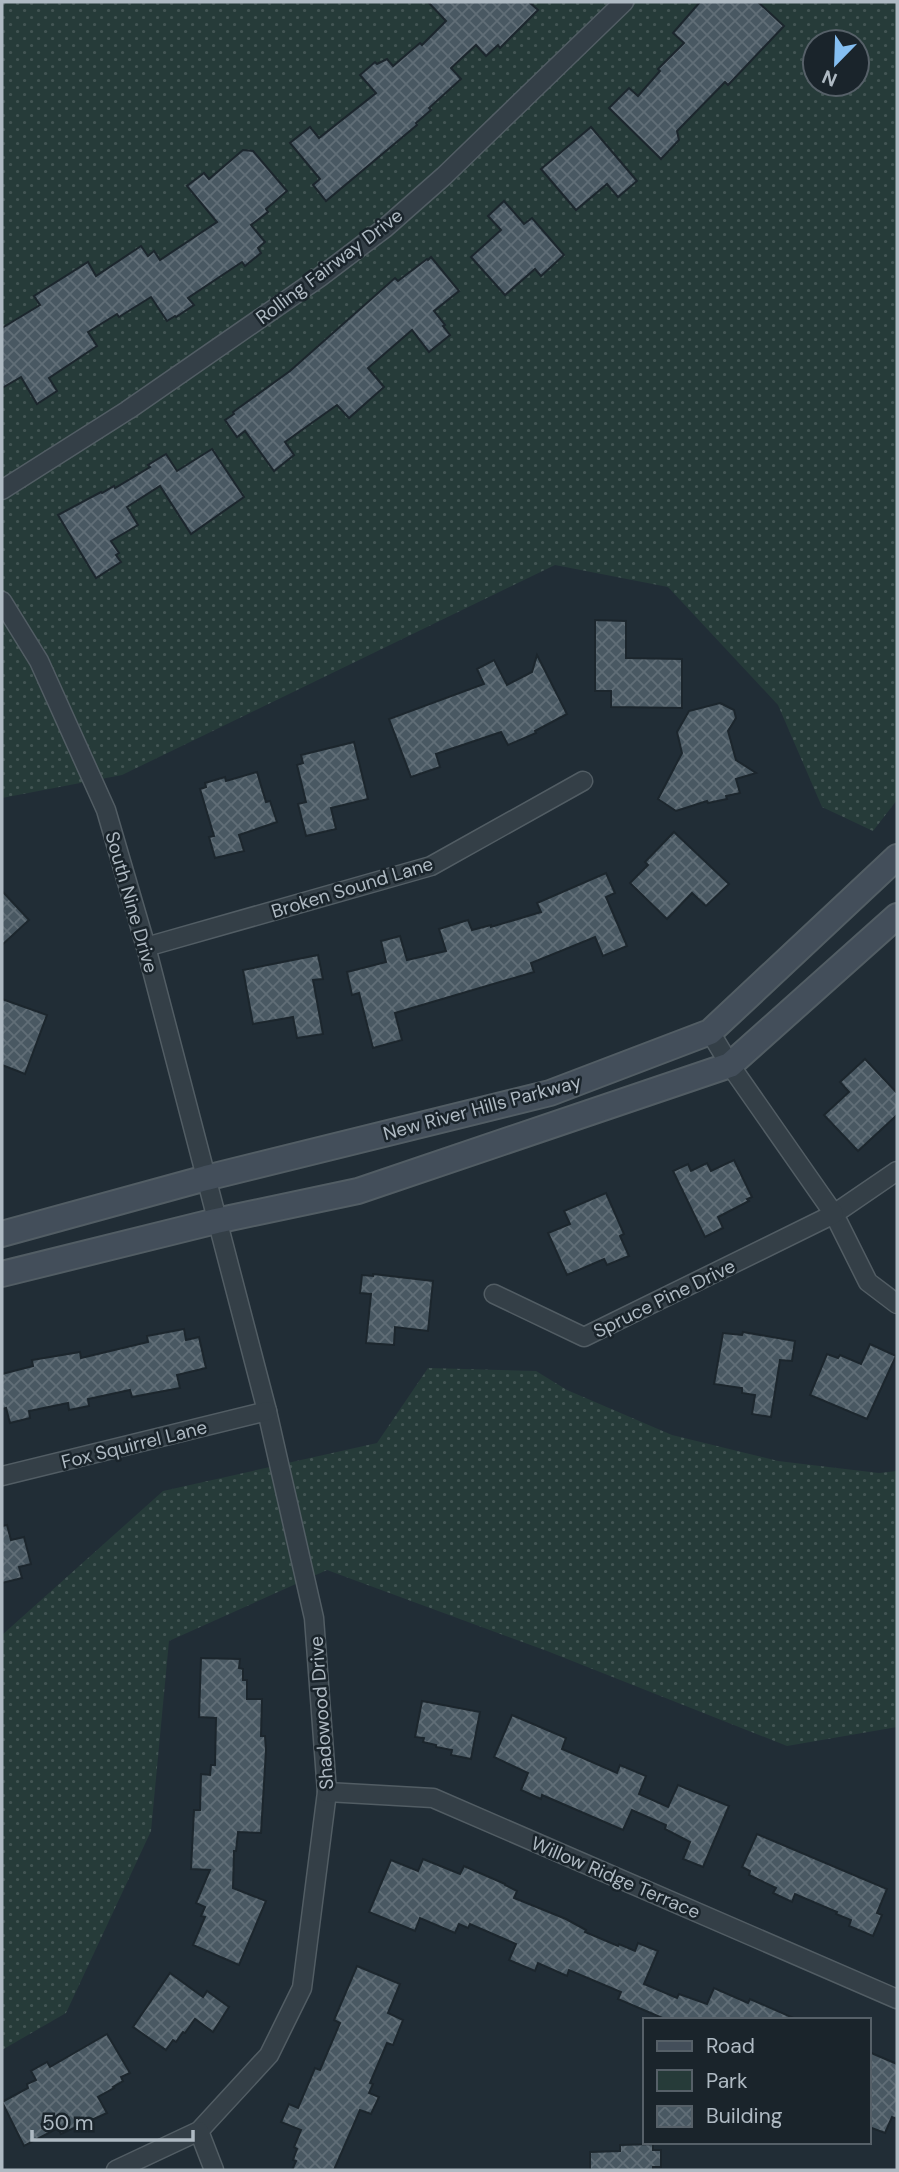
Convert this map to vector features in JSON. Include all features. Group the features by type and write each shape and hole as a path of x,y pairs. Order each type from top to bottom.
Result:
{"street":[{"name":"Rolling Fairway Drive","path":"2,490 128,410 320,277 384,228 444,176 624,2"},
{"name":"South Nine Drive","path":"2,601 39,661 106,810 146,947 216,1221"},
{"name":"Broken Sound Lane","path":"146,947 431,866 583,781"},
{"name":"New River Hills Parkway","path":"2,1234 206,1178 550,1093 710,1032 897,857"},
{"name":"New River Hills Parkway","path":"2,1274 216,1221 358,1191 730,1065 897,916"},
{"path":"710,1032 834,1214 867,1282 897,1304"},
{"name":"Spruce Pine Drive","path":"494,1294 584,1337 834,1214 897,1171"},
{"name":"Shadowood Drive","path":"116,2170 199,2131 269,2055 302,1988 327,1792 314,1618 267,1411 216,1221"},
{"name":"Fox Squirrel Lane","path":"2,1476 267,1411"},
{"name":"Willow Ridge Terrace","path":"327,1792 433,1798 897,1998"},
{"path":"199,2131 214,2170"}],"green space":[{"path":"2,2 897,2 897,800 873,831 822,807 778,705 668,587 555,565 122,775 2,798"},
{"path":"428,1368 536,1371 567,1390 672,1435 778,1461 879,1473 897,1471 897,1727 787,1746 547,1651 327,1570 169,1641 151,1831 66,2013 2,2050 2,1635 163,1491 377,1443"}],"building":[{"path":"428,2 529,2 538,10 500,48 498,45 486,56 476,45 451,68 461,79 429,108 431,110 417,125 326,201 313,185 320,179 290,143 310,127 319,138 376,93 360,75 375,62 377,64 387,59 393,66 420,43 422,45 446,21"},
{"path":"700,2 758,2 784,26 728,85 725,82 677,131 679,140 661,159 609,108 629,88 638,96 660,71 658,69 684,43 673,33"},
{"path":"591,127 637,181 618,197 607,184 576,210 541,169"},
{"path":"243,150 253,151 287,191 266,209 268,212 251,225 265,242 258,248 261,253 245,266 242,262 188,298 194,305 176,317 167,321 151,297 88,332 97,346 49,378 57,391 37,404 21,377 2,388 2,328 40,305 34,296 88,262 96,276 141,246 148,256 154,251 160,260 217,222 187,186 204,173 209,179"},
{"path":"504,201 524,224 532,218 564,255 541,276 535,269 505,295 471,257 501,230 488,216"},
{"path":"431,257 459,291 434,311 450,335 429,352 412,330 368,368 384,387 349,418 337,405 285,442 294,455 274,471 245,431 237,437 225,420 290,371 395,278 398,281"},
{"path":"212,449 244,497 191,534 160,486 127,507 138,525 111,541 121,562 96,578 58,515 101,492 114,486 115,488 166,454 177,471"},
{"path":"595,620 626,621 626,658 682,659 682,708 611,707 611,691 595,691"},
{"path":"537,655 567,714 535,731 536,733 508,745 501,732 436,754 440,767 411,777 389,719 484,684 477,669 494,660 507,685 532,672"},
{"path":"720,703 734,710 736,718 728,731 736,760 756,773 736,779 740,793 726,796 727,799 707,801 676,811 658,799 682,753 677,732 689,711"},
{"path":"354,742 368,799 331,808 336,829 306,836 298,804 306,802 297,765 303,763 301,755"},
{"path":"257,772 266,802 270,801 277,822 239,835 244,851 215,858 209,837 214,836 200,789 206,787 205,783 225,777 226,781"},
{"path":"674,832 729,884 706,906 692,893 667,919 630,883 648,865 645,862"},
{"path":"606,873 615,893 606,897 627,946 603,956 595,937 531,963 534,972 395,1013 402,1040 373,1048 359,993 352,995 347,972 386,962 381,941 400,936 407,960 446,951 439,929 468,920 472,930 491,927 541,912 537,903"},
{"path":"2,891 29,920 2,945"},
{"path":"318,955 323,979 313,980 323,1034 297,1038 293,1017 253,1024 243,970"},
{"path":"2,999 47,1015 25,1074 2,1065"},
{"path":"865,1059 897,1093 897,1115 858,1151 824,1115 849,1092 840,1082"},
{"path":"734,1160 752,1197 718,1217 723,1228 705,1237 673,1171 688,1164 691,1171 707,1163 711,1171"},
{"path":"606,1193 624,1234 620,1236 629,1256 607,1265 604,1259 567,1275 548,1233 570,1224 564,1211"},
{"path":"362,1275 433,1281 428,1331 395,1327 394,1345 366,1343 371,1294 360,1293"},
{"path":"184,1329 186,1340 199,1337 206,1368 177,1375 180,1388 132,1397 130,1390 88,1399 89,1406 69,1410 68,1403 29,1411 30,1418 10,1423 6,1408 2,1409 2,1374 33,1366 32,1360 80,1352 81,1358 148,1342 147,1336"},
{"path":"743,1332 795,1341 792,1361 780,1360 771,1417 752,1414 755,1395 742,1393 742,1388 714,1384 723,1333 742,1335"},
{"path":"870,1344 896,1356 867,1419 810,1395 827,1354 838,1358 840,1355 861,1364"},
{"path":"7,1525 11,1540 24,1537 31,1564 19,1567 22,1578 2,1583 2,1526"},
{"path":"201,1658 240,1659 239,1668 243,1669 243,1680 247,1680 247,1699 262,1699 261,1736 265,1736 266,1750 261,1833 238,1832 234,1851 233,1888 266,1901 239,1965 193,1945 205,1917 201,1916 205,1907 196,1903 210,1870 191,1869 194,1810 200,1810 201,1774 210,1775 211,1765 215,1765 216,1718 199,1717"},
{"path":"422,1701 480,1712 471,1759 451,1755 452,1750 436,1747 423,1742 424,1738 415,1737"},
{"path":"512,1715 566,1738 562,1749 617,1773 620,1765 646,1776 639,1794 668,1807 678,1785 729,1806 703,1867 683,1859 690,1842 665,1829 666,1825 632,1810 623,1830 542,1795 541,1799 521,1790 528,1773 494,1757"},
{"path":"757,1834 887,1889 877,1913 882,1915 873,1936 849,1926 851,1920 836,1914 837,1912 795,1894 792,1902 773,1893 776,1888 749,1875 750,1871 742,1867"},
{"path":"423,1859 460,1874 464,1866 517,1891 514,1898 566,1919 586,1930 585,1932 635,1951 638,1943 658,1951 644,1984 677,1998 679,1994 707,2004 714,1988 748,2003 750,1999 793,2018 662,2018 618,1999 621,1992 569,1970 567,1976 538,1963 535,1971 509,1960 516,1944 470,1924 468,1928 459,1924 455,1933 420,1918 415,1931 369,1912 391,1860 418,1871"},
{"path":"357,1966 400,1984 388,2013 403,2020 393,2045 387,2043 370,2083 373,2084 369,2093 379,2097 371,2114 360,2110 334,2170 292,2170 296,2161 293,2160 297,2149 294,2147 301,2130 281,2122 289,2104 298,2108 315,2068 320,2070 340,2023 334,2020"},
{"path":"170,1973 203,1997 207,1991 229,2007 213,2032 195,2019 185,2033 183,2032 176,2042 173,2040 166,2050 133,2027"},
{"path":"107,2034 130,2073 121,2077 123,2081 114,2088 98,2097 107,2113 61,2134 58,2128 24,2146 2,2102 28,2088 27,2084 36,2080 31,2071 47,2062 50,2067"},
{"path":"871,2053 897,2064 897,2119 892,2117 885,2133 871,2128"},
{"path":"653,2144 653,2150 661,2150 661,2167 653,2167 653,2170 590,2170 590,2152 620,2151 620,2145"}]}
